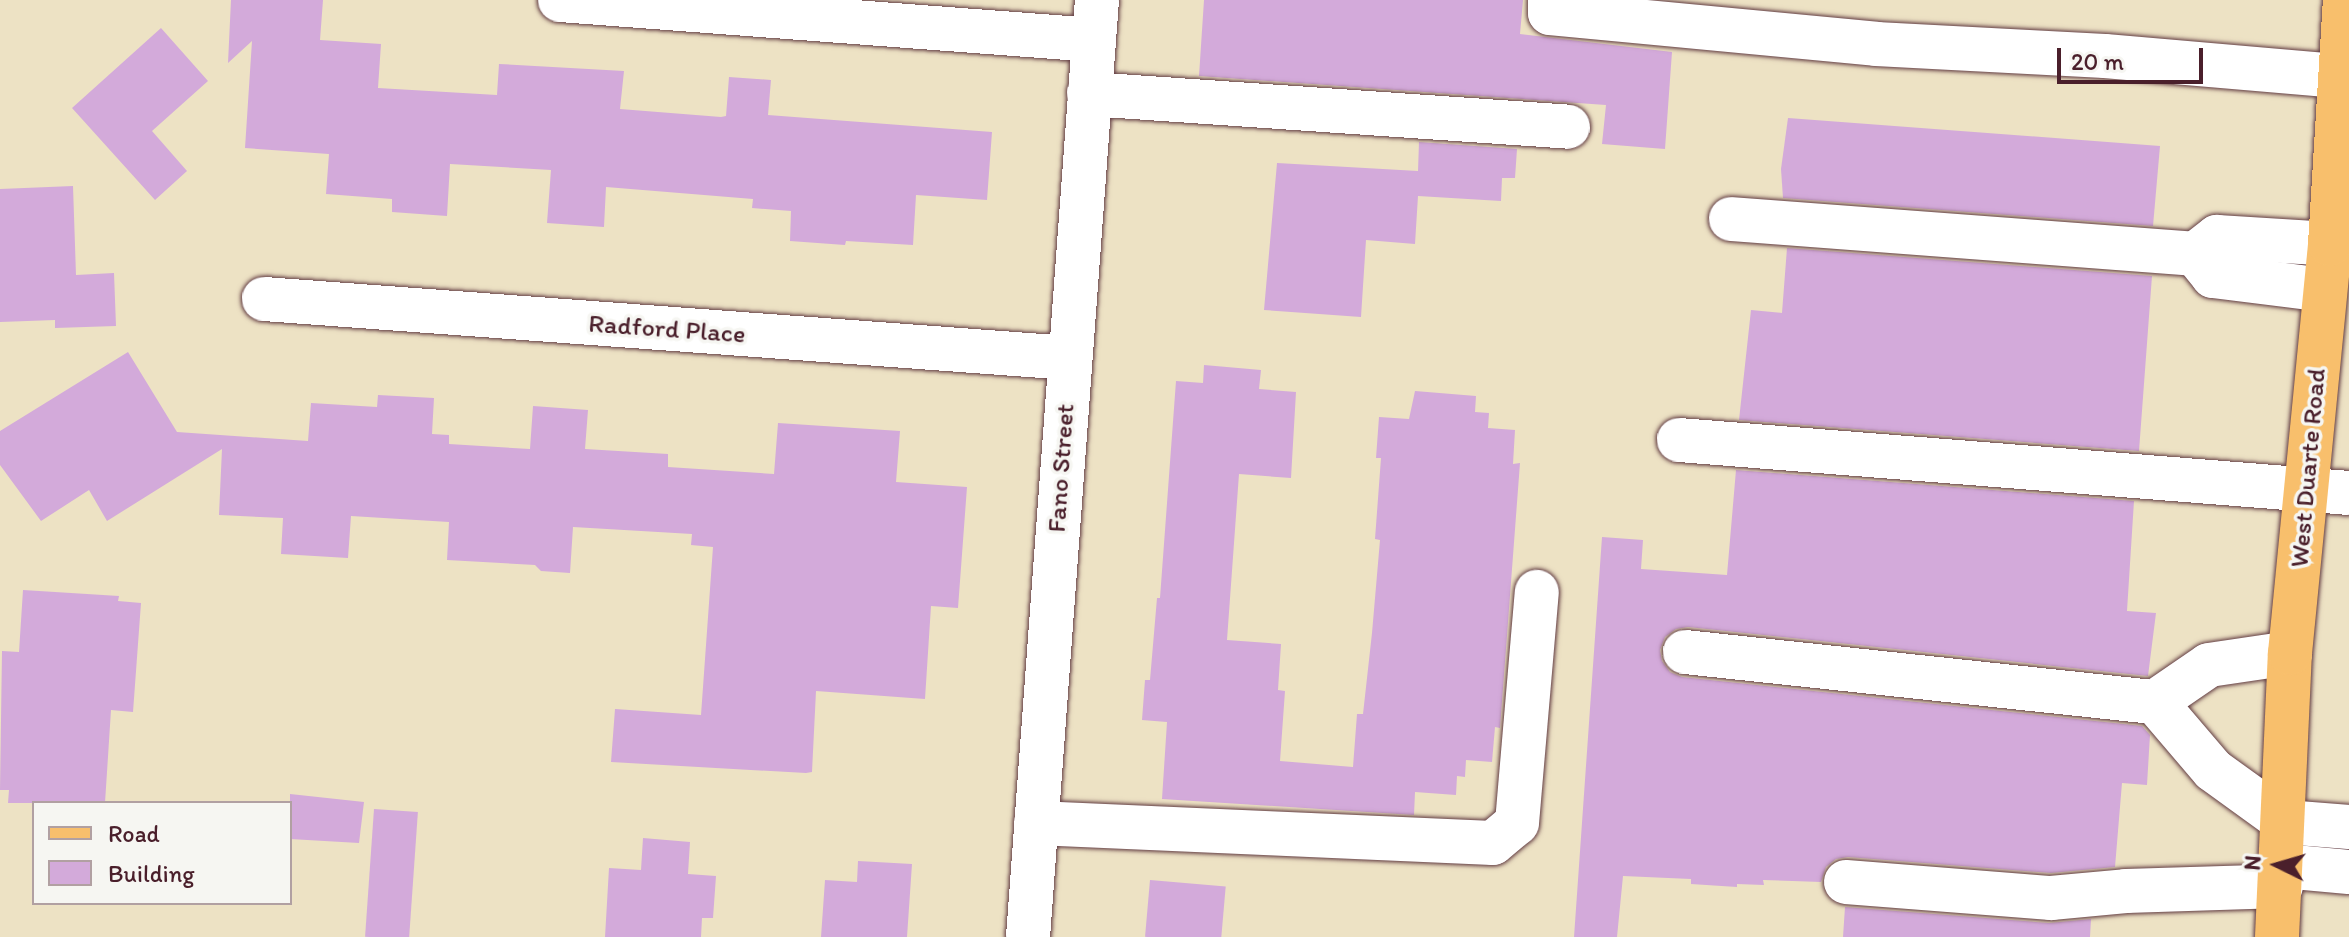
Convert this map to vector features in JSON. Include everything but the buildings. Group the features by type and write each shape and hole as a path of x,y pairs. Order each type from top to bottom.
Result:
{"main road":[{"name":"West Duarte Road","path":"2277,937 2285,822 2290,653 2328,491 2325,290 2341,155 2344,38"}],"street":[{"path":"560,0 1095,20"},
{"path":"1550,0 1550,13 1876,44 2105,56 2344,38"},
{"name":"Fano Street","path":"1028,937 1095,20"},
{"path":"1089,94 1568,127"},
{"path":"1731,219 2195,254 2217,237 2330,244"},
{"path":"2195,254 2213,276 2325,290"},
{"name":"Radford Place","path":"264,299 1069,358"},
{"path":"1679,440 2328,491"},
{"path":"1036,823 1493,843 1517,823 1537,592"},
{"path":"1685,652 2155,702 2209,665 2290,653"},
{"path":"2155,702 2213,770 2285,822 2349,827"},
{"path":"1846,882 2051,898 2349,872"}]}
